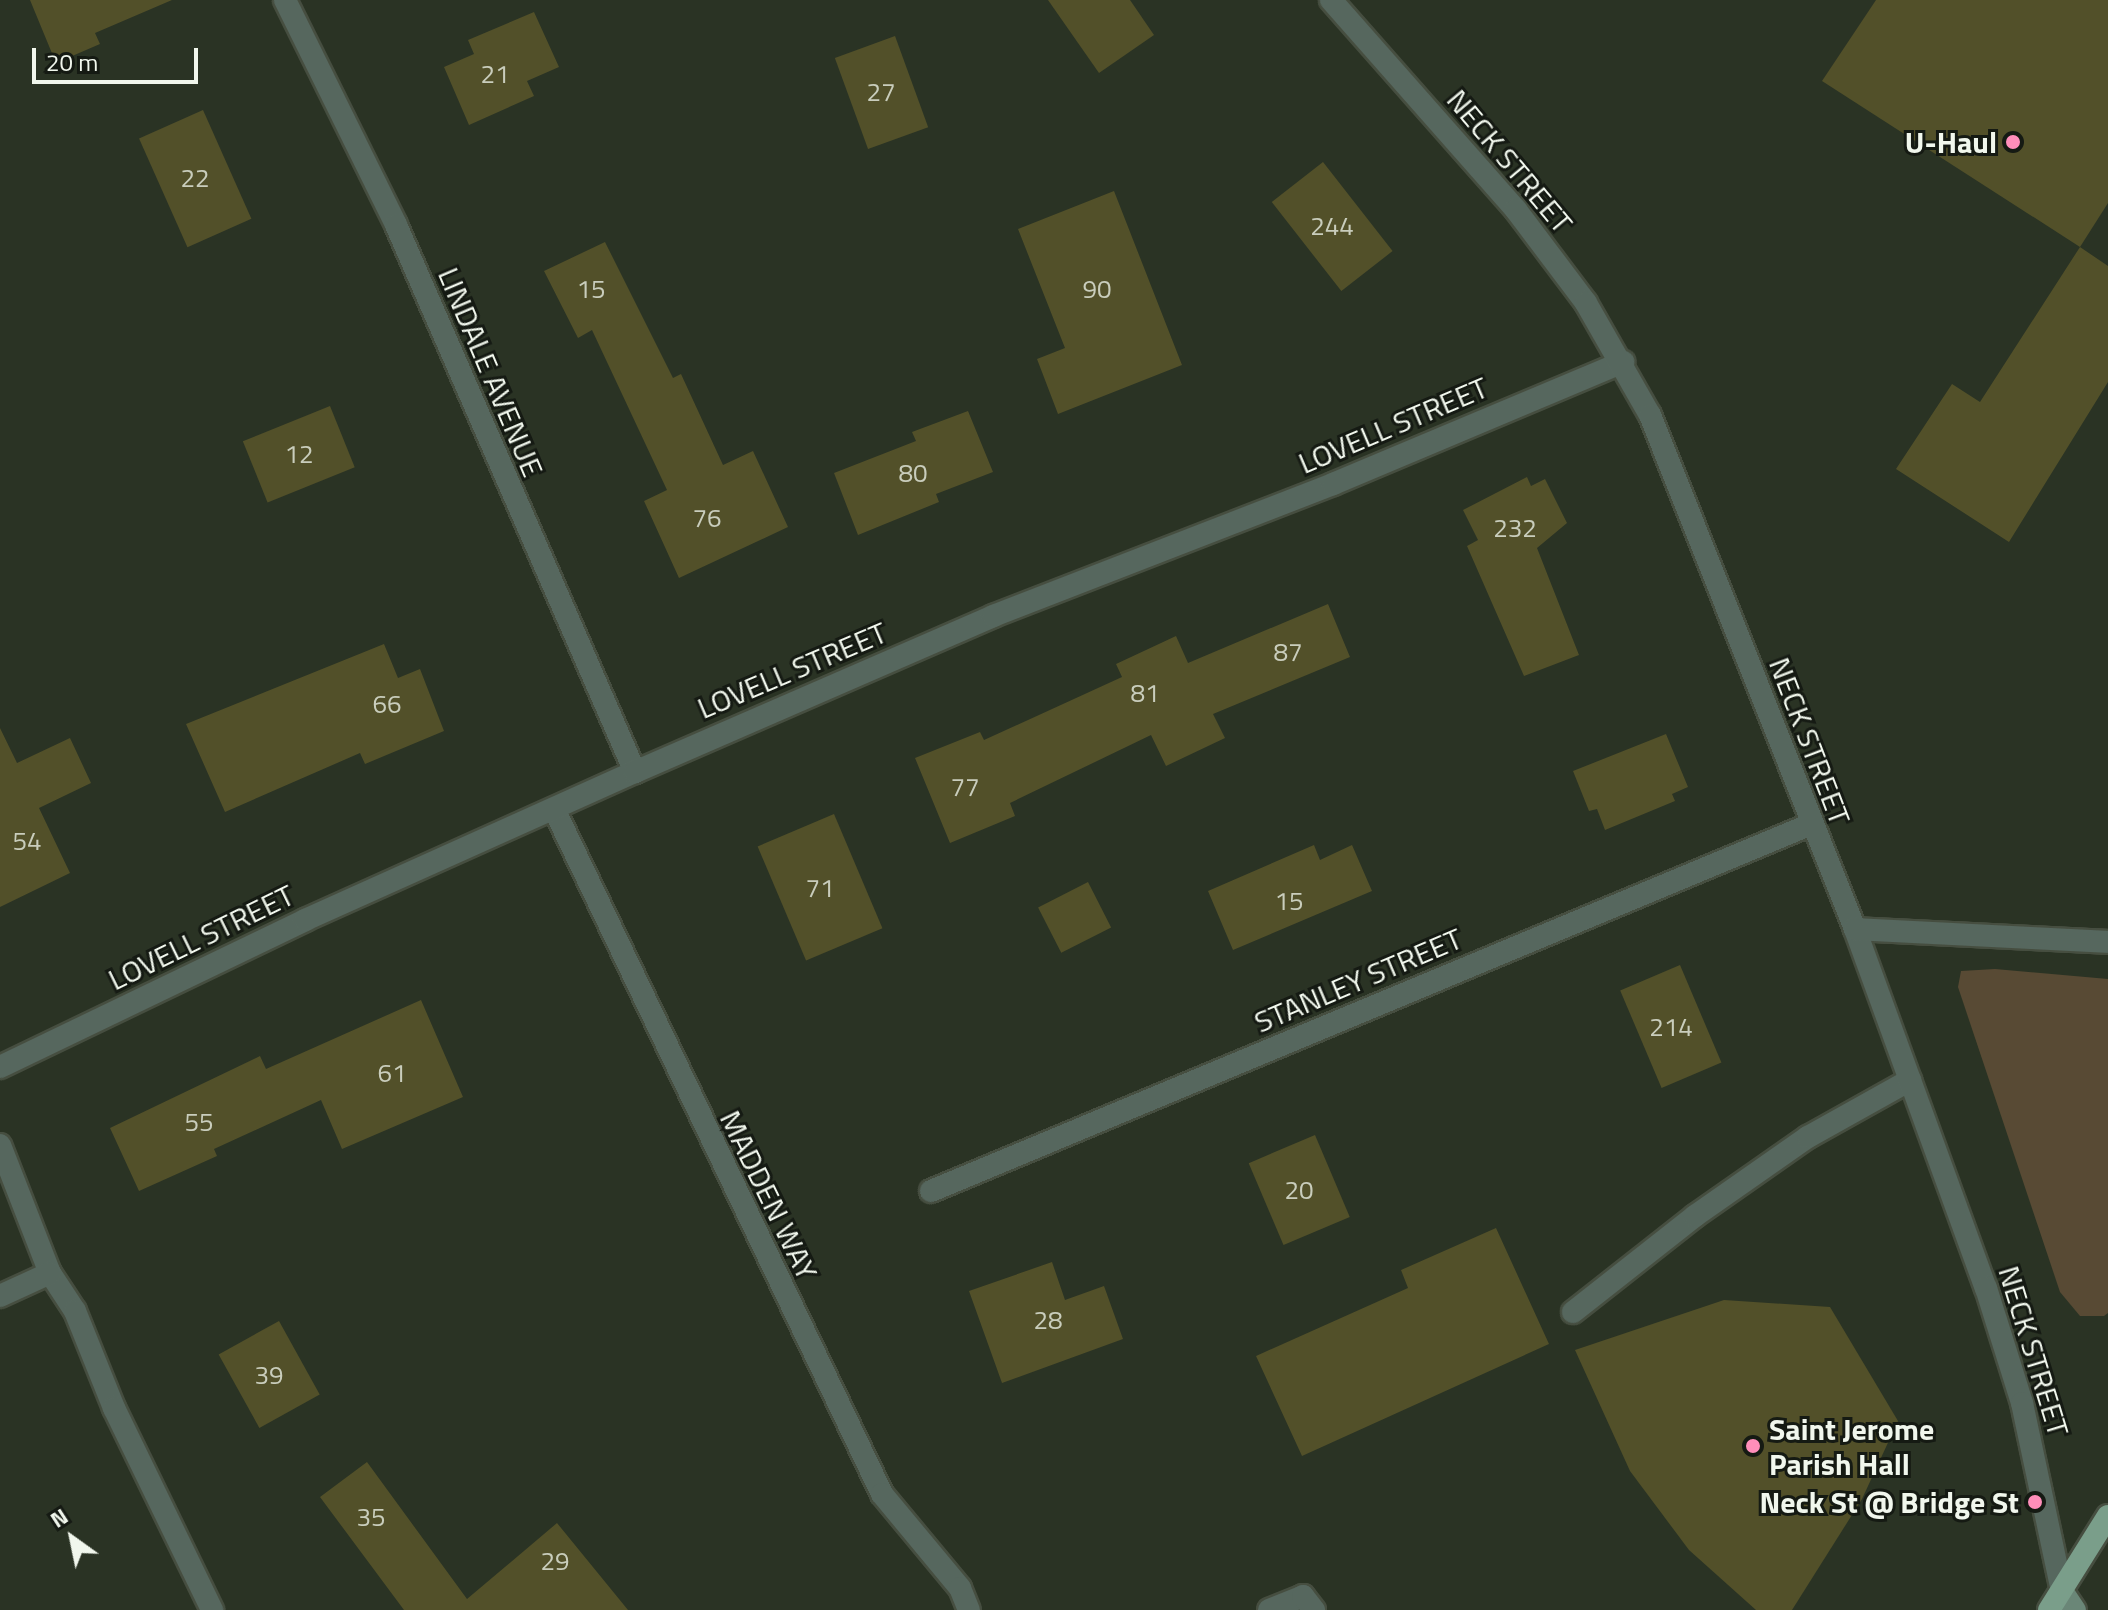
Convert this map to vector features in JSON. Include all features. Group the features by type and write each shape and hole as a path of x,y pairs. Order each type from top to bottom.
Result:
{"main road":[{"path":"2049,1610 2108,1516"},
{"path":"2062,1591 2075,1610"}],"street":[{"name":"LINDALE AVENUE","path":"285,0 396,225 635,772"},
{"name":"NECK STREET","path":"1331,0 1516,210 1586,303 1623,362 1681,489 1809,825 1855,929 1910,1080 2022,1403 2062,1591"},
{"name":"LOVELL STREET","path":"0,1067 305,920 993,616 1333,484 1623,362"},
{"name":"MADDEN WAY","path":"554,809 882,1494 960,1588 969,1610"},
{"name":"STANLEY STREET","path":"931,1191 1809,825"},
{"path":"1855,929 2108,942"},
{"path":"1573,1312 1695,1216 1808,1137 1910,1080"},
{"path":"0,1145 50,1273 75,1311 114,1408 212,1610"},
{"path":"0,1296 50,1273"},
{"path":"1269,1610 1303,1596 1314,1610"}],"shaded area":[{"path":"1995,969 2108,979 2108,1313 2104,1316 2080,1316 2060,1292 1958,987 1961,971"}],"building":[{"path":"30,0 172,0 95,33 100,44 56,63"},
{"path":"1048,0 1130,0 1154,35 1099,73"},
{"name":"U-Haul","path":"1876,0 2108,0 2108,203 2080,247 1822,81"},
{"path":"534,12 559,67 527,81 534,96 469,125 444,67 474,54 468,40"},
{"path":"895,36 928,127 868,149 835,58"},
{"path":"203,110 251,219 187,247 139,138"},
{"path":"1323,162 1393,251 1341,291 1272,202"},
{"path":"1114,191 1182,365 1058,414 1037,359 1065,348 1018,229"},
{"path":"605,242 673,378 681,374 723,465 753,451 788,527 679,578 644,501 667,490 592,330 578,338 544,271"},
{"path":"2080,247 2108,266 2108,382 2009,542 1896,469 1952,384 1980,402"},
{"path":"330,406 355,467 268,502 243,441"},
{"path":"968,411 993,472 936,494 939,502 858,535 834,473 916,441 912,432"},
{"path":"1527,477 1531,486 1545,479 1567,523 1537,548 1579,655 1524,676 1467,546 1478,540 1463,510"},
{"path":"1328,604 1350,657 1213,714 1225,738 1166,766 1151,735 1010,803 1015,816 950,843 915,758 980,732 984,740 1122,677 1116,664 1176,636 1188,663"},
{"path":"384,644 398,678 420,669 444,731 365,764 360,753 225,812 186,724"},
{"path":"0,728 17,763 70,738 91,783 39,808 70,873 0,907"},
{"path":"1666,734 1688,787 1672,794 1675,801 1605,830 1597,809 1589,811 1573,771"},
{"path":"834,814 882,928 806,961 758,846"},
{"path":"1314,845 1320,860 1352,845 1372,891 1233,950 1208,891"},
{"path":"1088,882 1111,927 1061,953 1038,907"},
{"path":"1680,965 1721,1063 1662,1088 1620,990"},
{"path":"421,1000 463,1097 342,1149 321,1100 214,1149 217,1156 139,1191 110,1128 260,1056 266,1069"},
{"path":"1315,1135 1350,1217 1283,1245 1249,1163"},
{"path":"1496,1228 1549,1344 1302,1456 1256,1356 1408,1288 1401,1270"},
{"path":"1052,1262 1065,1300 1104,1286 1123,1339 1002,1383 969,1291"},
{"name":"Saint Jerome Parish Hall","path":"1724,1300 1830,1307 1898,1421 1862,1499 1792,1610 1756,1610 1689,1550 1630,1471 1575,1350"},
{"path":"279,1321 320,1394 259,1428 219,1354"},
{"path":"367,1462 467,1599 557,1523 628,1610 404,1610 320,1497"}],"place":[{"name":"U-Haul","path":"2013,142"},
{"name":"Saint Jerome Parish Hall","path":"1753,1446"},
{"name":"Neck St @ Bridge St","path":"2035,1502"}]}
